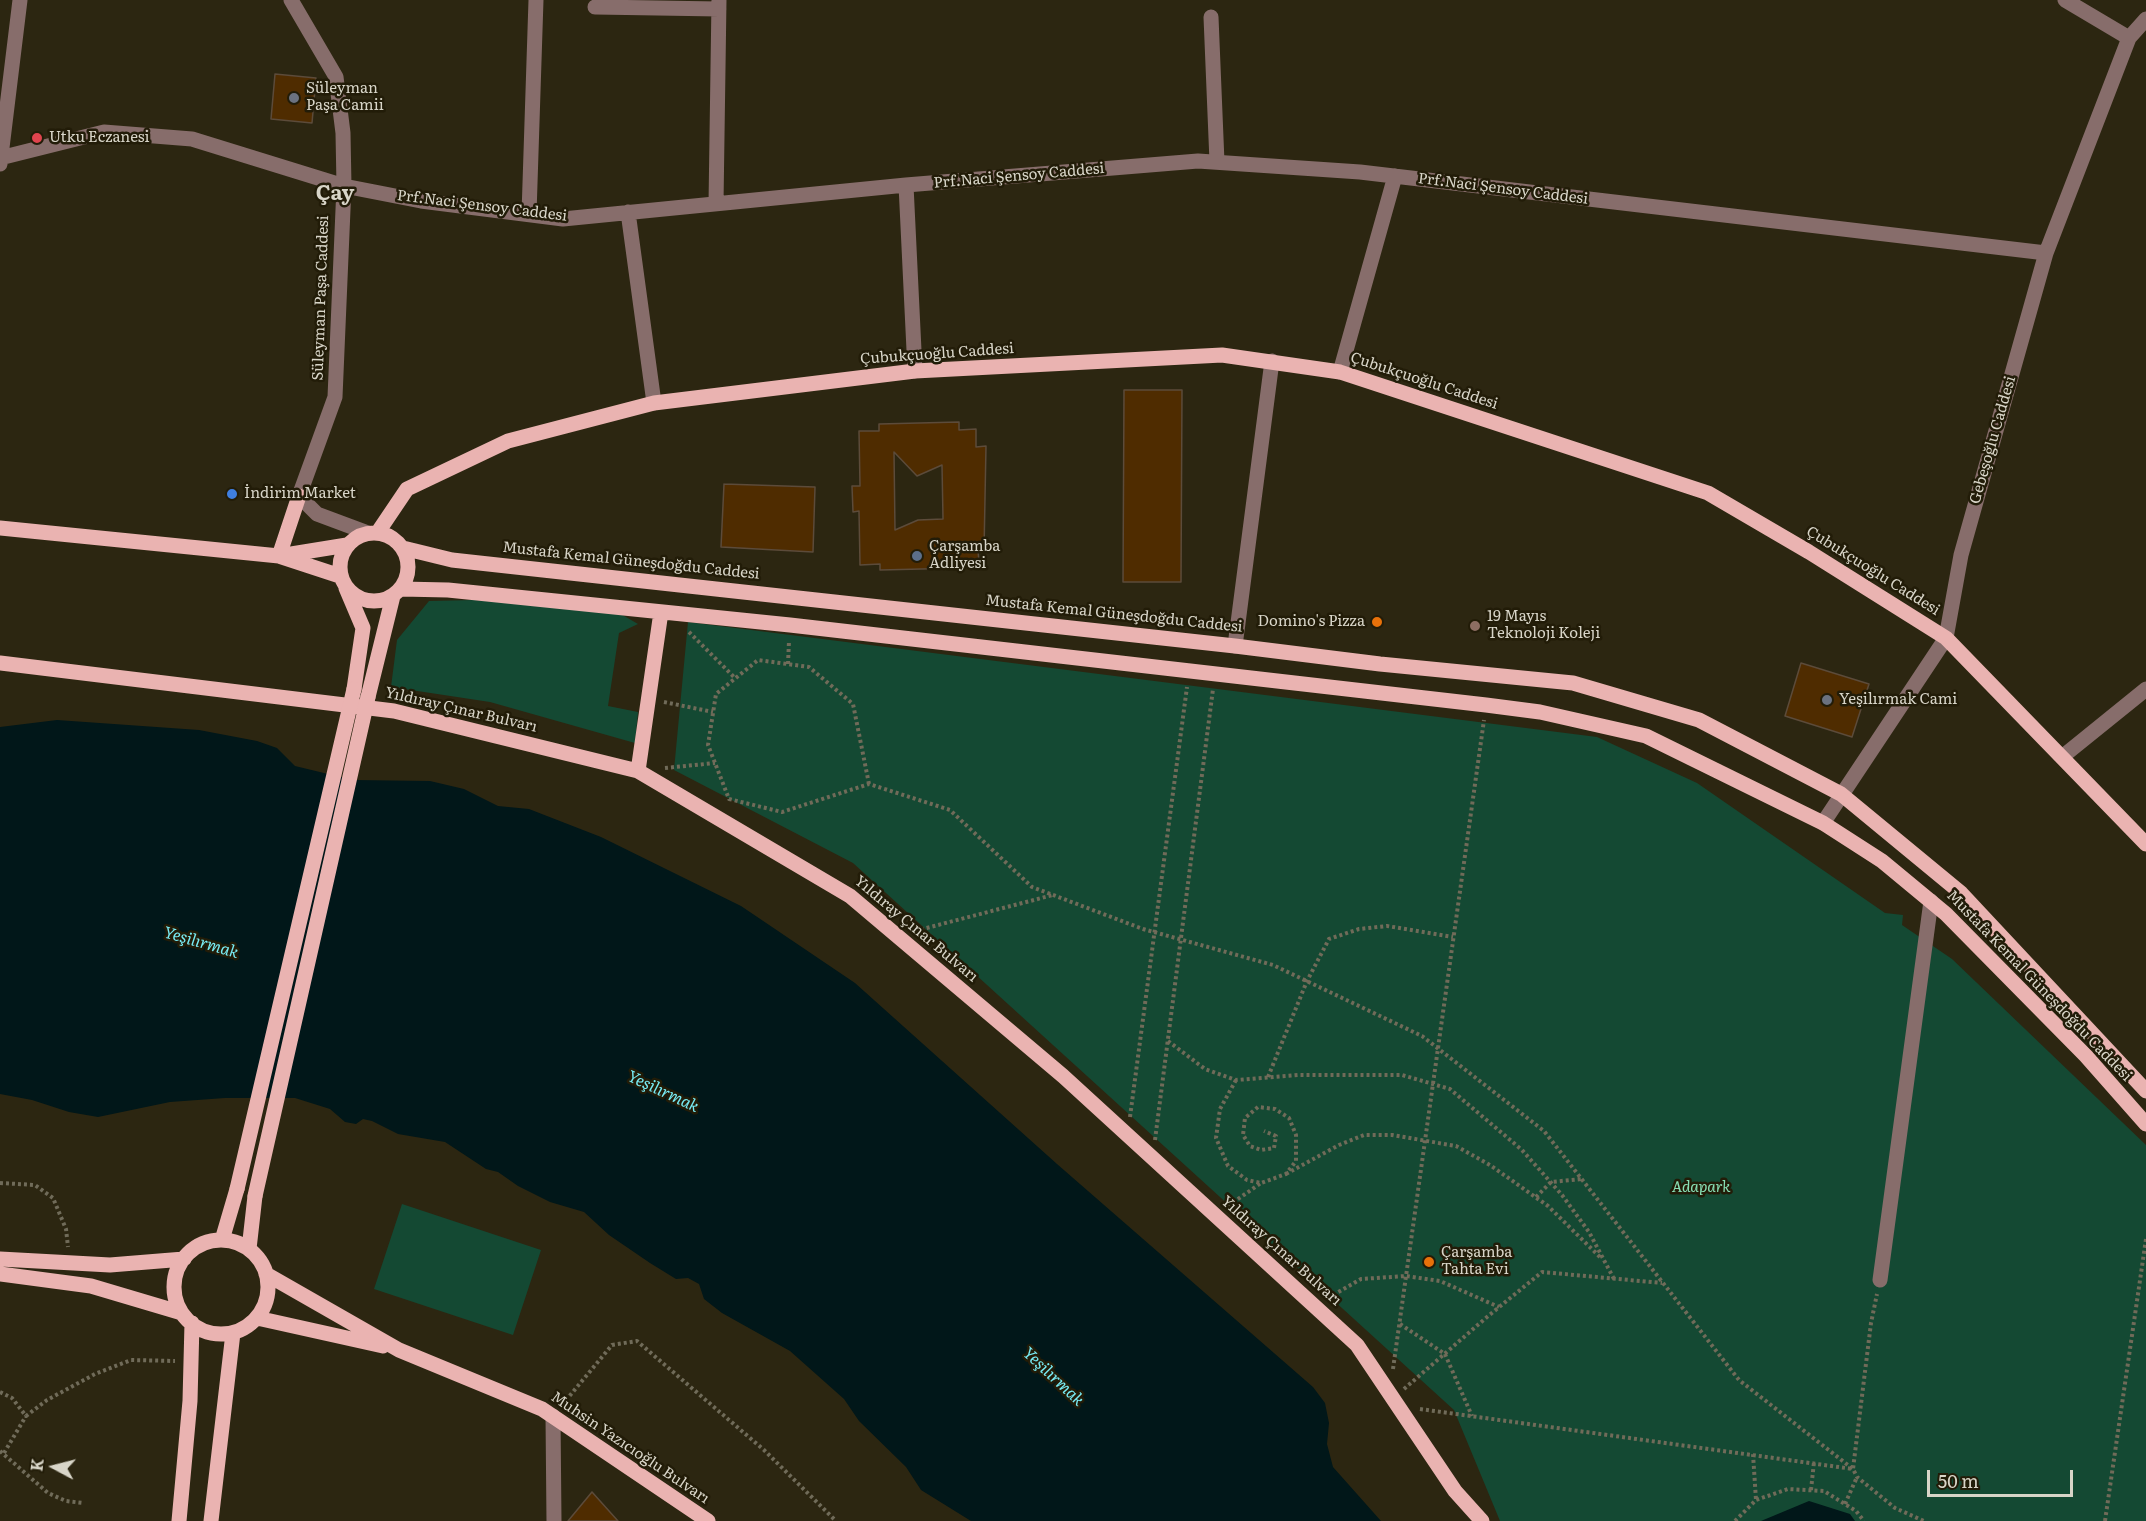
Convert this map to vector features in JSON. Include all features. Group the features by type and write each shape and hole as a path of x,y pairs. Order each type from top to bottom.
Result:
{"main road":[{"name":"Çubukçuoğlu Caddesi","path":"373,532 407,489 508,441 654,403 915,371 1222,355 1340,372 1708,493 1809,552 1946,638 2146,844"},
{"name":"Süleyman Paşa Caddesi","path":"279,556 299,496"},
{"path":"0,528 279,556 347,545"},
{"path":"222,1240 237,1189 354,689 363,628 343,581 342,554 355,537 373,532 388,535 403,548 409,569 397,592 368,697 255,1196 249,1250"},
{"name":"Mustafa Kemal Güneşdoğdu Caddesi","path":"403,548 452,560 1380,664 1573,683 1699,720 1841,794 1961,892 2146,1091"},
{"path":"279,556 343,581 361,599 383,600 397,592"},
{"name":"Mustafa Kemal Güneşdoğdu Caddesi","path":"397,592 448,590 665,612 1486,705 1540,712 1646,736 1823,823 1882,861 1931,901 2086,1056 2146,1124"},
{"path":"638,771 665,612"},
{"name":"Yıldıray Çınar Bulvarı","path":"0,663 394,711 638,771 850,896 1063,1076 1357,1345 1455,1491 1482,1521"},
{"path":"0,1274 91,1286 187,1318 211,1333 233,1333 257,1318 265,1304 268,1289 266,1274 260,1260 249,1250 236,1243 222,1240 195,1249 184,1259 177,1271 176,1300 187,1318 190,1361 179,1521"},
{"path":"0,1259 110,1265 184,1259"},
{"name":"Muhsin Yazıcıoğlu Bulvarı","path":"266,1274 399,1350 542,1408 708,1521"},
{"name":"Muhsin Yazıcıoğlu Bulvarı","path":"257,1318 399,1350"},
{"path":"211,1521 233,1333"}],"street":[{"path":"1,160 20,0"},
{"name":"Süleyman Paşa Caddesi","path":"291,0 336,78 343,133 344,186 335,397 299,496"},
{"path":"529,214 536,0"},
{"path":"2066,0 2139,30"},
{"path":"595,7 719,5 716,204"},
{"path":"1211,16 1217,162"},
{"name":"Gebeşoğlu Caddesi","path":"1823,823 1946,638 1961,555 2046,253 2139,30"},
{"name":"Prf.Naci Şensoy Caddesi","path":"1,160 104,132 192,139 344,186 421,201 563,219 906,185 1198,161 1395,176 2046,253"},
{"path":"1340,372 1395,176"},
{"path":"906,185 915,371"},
{"path":"628,212 654,403"},
{"path":"1235,646 1272,361"},
{"path":"299,496 316,514 373,532"},
{"path":"2062,757 2146,689"},
{"path":"1880,1280 1931,901"},
{"path":"553,1416 554,1521"}],"path":[{"path":"665,612 735,678"},
{"path":"788,664 790,625"},
{"path":"869,784 853,704 809,667 758,660 716,694 708,745 729,799 782,812 869,784 950,810 1032,888 1155,932 1273,965 1422,1036 1544,1131 1739,1380 1853,1469 1857,1477 1895,1508 1924,1521"},
{"path":"1128,1136 1189,671"},
{"path":"1152,1158 1215,674"},
{"path":"649,699 713,712"},
{"path":"1394,1400 1406,1276 1486,705"},
{"path":"638,771 715,763"},
{"path":"897,935 1053,895"},
{"path":"1268,1077 1307,981 1329,939 1359,929 1388,926 1454,937"},
{"path":"1168,1041 1205,1069 1236,1080 1268,1077 1402,1075 1450,1089 1522,1150 1551,1182 1589,1232 1614,1279"},
{"path":"1236,1080 1220,1109 1216,1138 1228,1166 1247,1180 1261,1183"},
{"path":"1264,1131 1276,1136 1274,1148 1262,1150 1250,1146 1243,1135 1245,1118 1258,1107 1275,1109 1289,1118 1296,1135 1296,1161 1286,1174"},
{"path":"1215,1215 1261,1183 1286,1174 1339,1145 1364,1135 1392,1135 1456,1146 1490,1165 1536,1197 1605,1262"},
{"path":"1536,1197 1551,1182 1582,1179"},
{"path":"0,1183 34,1185 53,1198 66,1228 69,1263"},
{"path":"2105,1521 2146,1239"},
{"path":"1394,1400 1445,1353 1542,1272 1663,1283"},
{"path":"1315,1306 1361,1279 1406,1276 1440,1281 1499,1307"},
{"path":"1853,1469 1870,1323 1880,1280"},
{"path":"1400,1324 1445,1353 1473,1416"},
{"path":"553,1416 612,1346 638,1341 764,1450 836,1521"},
{"path":"83,1503 66,1501 48,1492 28,1478 2,1452 26,1416 56,1394 95,1374 131,1360 190,1361"},
{"path":"0,1392 12,1398 26,1416"},
{"path":"1394,1400 1473,1416 1853,1469"},
{"path":"1753,1454 1756,1500"},
{"path":"1811,1491 1814,1462"},
{"path":"1845,1504 1857,1477"},
{"path":"1735,1521 1756,1500 1788,1489 1824,1491 1845,1504 1864,1521"}],"green space":[{"path":"475,600 619,613 638,624 619,633 608,706 638,712 635,743 490,702 391,687 397,640 429,601"},
{"name":"Adapark","path":"688,622 1597,737 1697,783 1885,913 1903,915 1902,925 1952,959 2146,1145 2146,1521 1500,1521 1454,1410 853,863 674,770"},
{"path":"402,1204 541,1250 513,1335 374,1289"}],"water":[{"name":"Yeşilırmak","path":"57,720 199,730 257,741 277,748 295,766 353,780 430,781 464,789 498,806 529,809 601,837 741,906 855,983 1057,1164 1313,1387 1325,1403 1329,1423 1327,1444 1333,1467 1381,1521 971,1521 921,1490 906,1467 859,1421 844,1399 790,1351 722,1313 704,1299 699,1284 688,1278 676,1279 609,1235 584,1212 550,1202 518,1186 498,1172 486,1169 445,1142 398,1134 363,1119 356,1124 345,1122 330,1109 295,1098 225,1098 170,1102 98,1117 0,1094 0,727"},
{"path":"1809,1501 1850,1514 1855,1521 1761,1521"}],"building":[{"name":"Süleyman Paşa Camii","path":"275,74 316,78 312,123 271,119"},
{"path":"1124,390 1182,390 1181,582 1123,582"},
{"path":"959,422 959,430 976,429 976,447 986,446 984,551 978,551 979,562 963,562 963,568 880,570 880,564 860,565 859,511 853,512 852,486 860,486 859,431 879,431 879,424","holes":["894,452 917,476 942,465 943,519 918,520 895,530"]},
{"path":"724,484 815,487 813,552 721,547"},
{"name":"Yeşilırmak Cami","path":"1801,663 1869,684 1852,737 1785,716"},
{"path":"592,1492 618,1521 568,1521"}],"place":[{"name":"Süleyman Paşa Camii","path":"294,98"},
{"name":"Utku Eczanesi","path":"37,138"},
{"name":"İndirim Market","path":"232,494"},
{"name":"Çarşamba Adliyesi","path":"917,556"},
{"name":"Domino's Pizza","path":"1377,622"},
{"name":"19 Mayıs Teknoloji Koleji","path":"1475,626"},
{"name":"Yeşilırmak Cami","path":"1827,700"},
{"name":"Çarşamba Tahta Evi","path":"1429,1262"}],"district":[{"name":"Çay","path":"335,194"}]}
